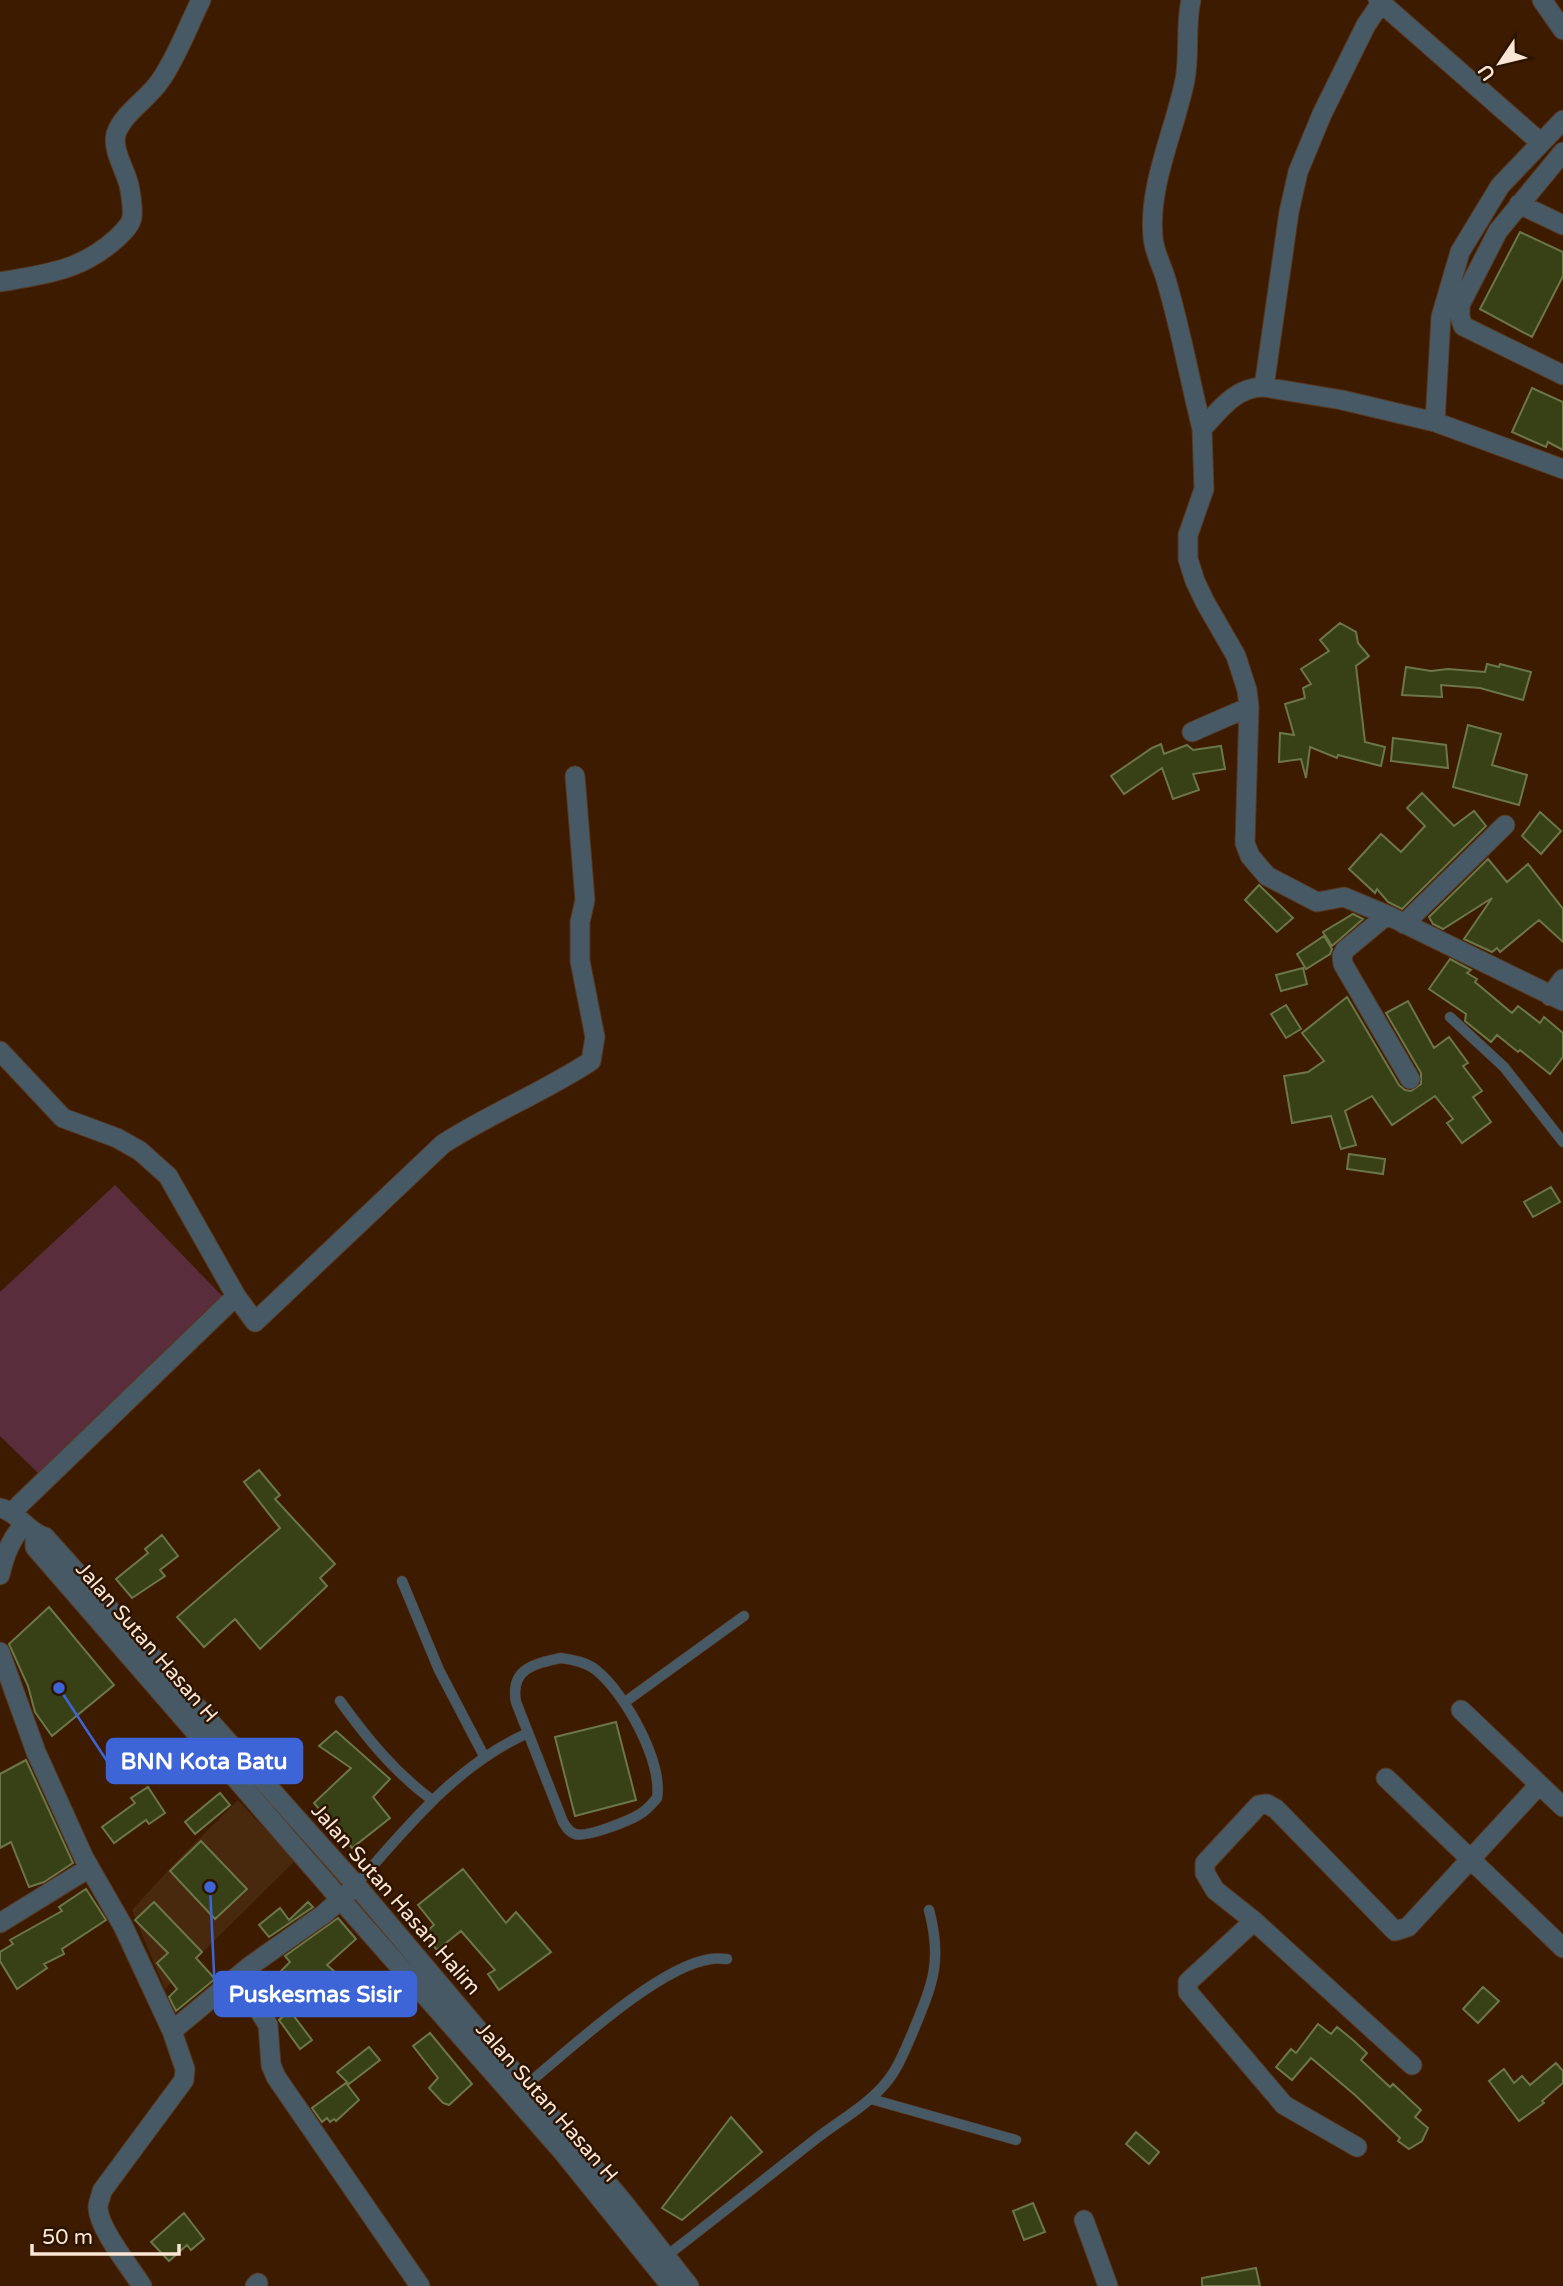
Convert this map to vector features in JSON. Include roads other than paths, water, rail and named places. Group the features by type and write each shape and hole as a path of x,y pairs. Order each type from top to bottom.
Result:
{"street":[{"path":"0,282 63,271 105,249 124,231 132,219 132,203 115,144 117,132 124,120 164,75 201,0"},
{"path":"1191,0 1185,80 1160,174 1152,222 1156,254 1167,281 1202,429 1204,489 1188,535 1188,559 1205,602 1236,656 1247,690 1249,707 1245,844 1257,867 1267,876 1317,902 1344,897 1396,919 1557,998 1563,979"},
{"path":"1542,0 1563,30"},
{"path":"1264,387 1289,212 1298,172 1322,114 1366,25 1381,1 1541,143"},
{"path":"1435,422 1441,317 1460,252 1500,186 1563,120"},
{"path":"1563,152 1493,239 1460,305 1463,326 1563,375"},
{"path":"1519,204 1563,225"},
{"path":"1202,429 1236,394 1252,387 1264,387 1342,400 1435,422 1563,469"},
{"path":"1192,732 1249,707"},
{"path":"0,1051 63,1118 117,1138 140,1151 168,1177 255,1322 443,1144 475,1124 563,1080 591,1061 595,1037 580,961 580,922 585,900 575,776"},
{"path":"1410,1079 1343,964 1342,956 1345,950 1396,919 1505,825"},
{"path":"0,1575 5,1557 20,1529 18,1519 242,1304"},
{"name":"Jalan Sutan Hasan Halim","path":"18,1519 45,1537 356,1885 624,2203 689,2286"},
{"name":"Jalan Sutan Hasan H","path":"18,1519 35,1547 562,2151 671,2286"},
{"path":"0,1652 36,1752 89,1868 123,1926 172,2031 185,2069 184,2080 103,2191 98,2205 106,2230 142,2286"},
{"path":"1461,1710 1563,1807"},
{"path":"1386,1778 1563,1948"},
{"path":"1412,2065 1254,1921 1215,1890 1208,1881 1205,1864 1259,1805 1267,1804 1276,1809 1395,1931 1408,1927 1539,1784"},
{"path":"0,1923 89,1868"},
{"path":"172,2031 238,1977 341,1900 356,1885"},
{"path":"1254,1921 1188,1982 1188,1992 1284,2105 1357,2147"},
{"path":"238,1977 268,2025 271,2038 269,2051 276,2077 420,2286"},
{"path":"1084,2220 1108,2286"}],"lane":[{"path":"1450,1017 1504,1067 1563,1142"},
{"path":"402,1581 439,1670 484,1756"},
{"path":"625,1702 744,1616"},
{"path":"561,1658 578,1660 596,1670 625,1702 637,1722 657,1775 657,1798 638,1815 589,1834 576,1835 569,1831 563,1822 528,1733 516,1702 514,1689 518,1676 529,1667 545,1661 561,1658"},
{"path":"340,1701 376,1749 411,1784 432,1800"},
{"path":"356,1885 432,1800 484,1756 528,1733"},
{"path":"665,2257 871,2099 886,2084 901,2060 931,1988 936,1936 929,1910"},
{"path":"525,2086 647,1989 687,1967 710,1959 727,1959"},
{"path":"871,2099 1016,2140"}],"place":[{"name":"BNN Kota Batu","path":"59,1688"},
{"name":"Puskesmas Sisir","path":"210,1887"}]}
